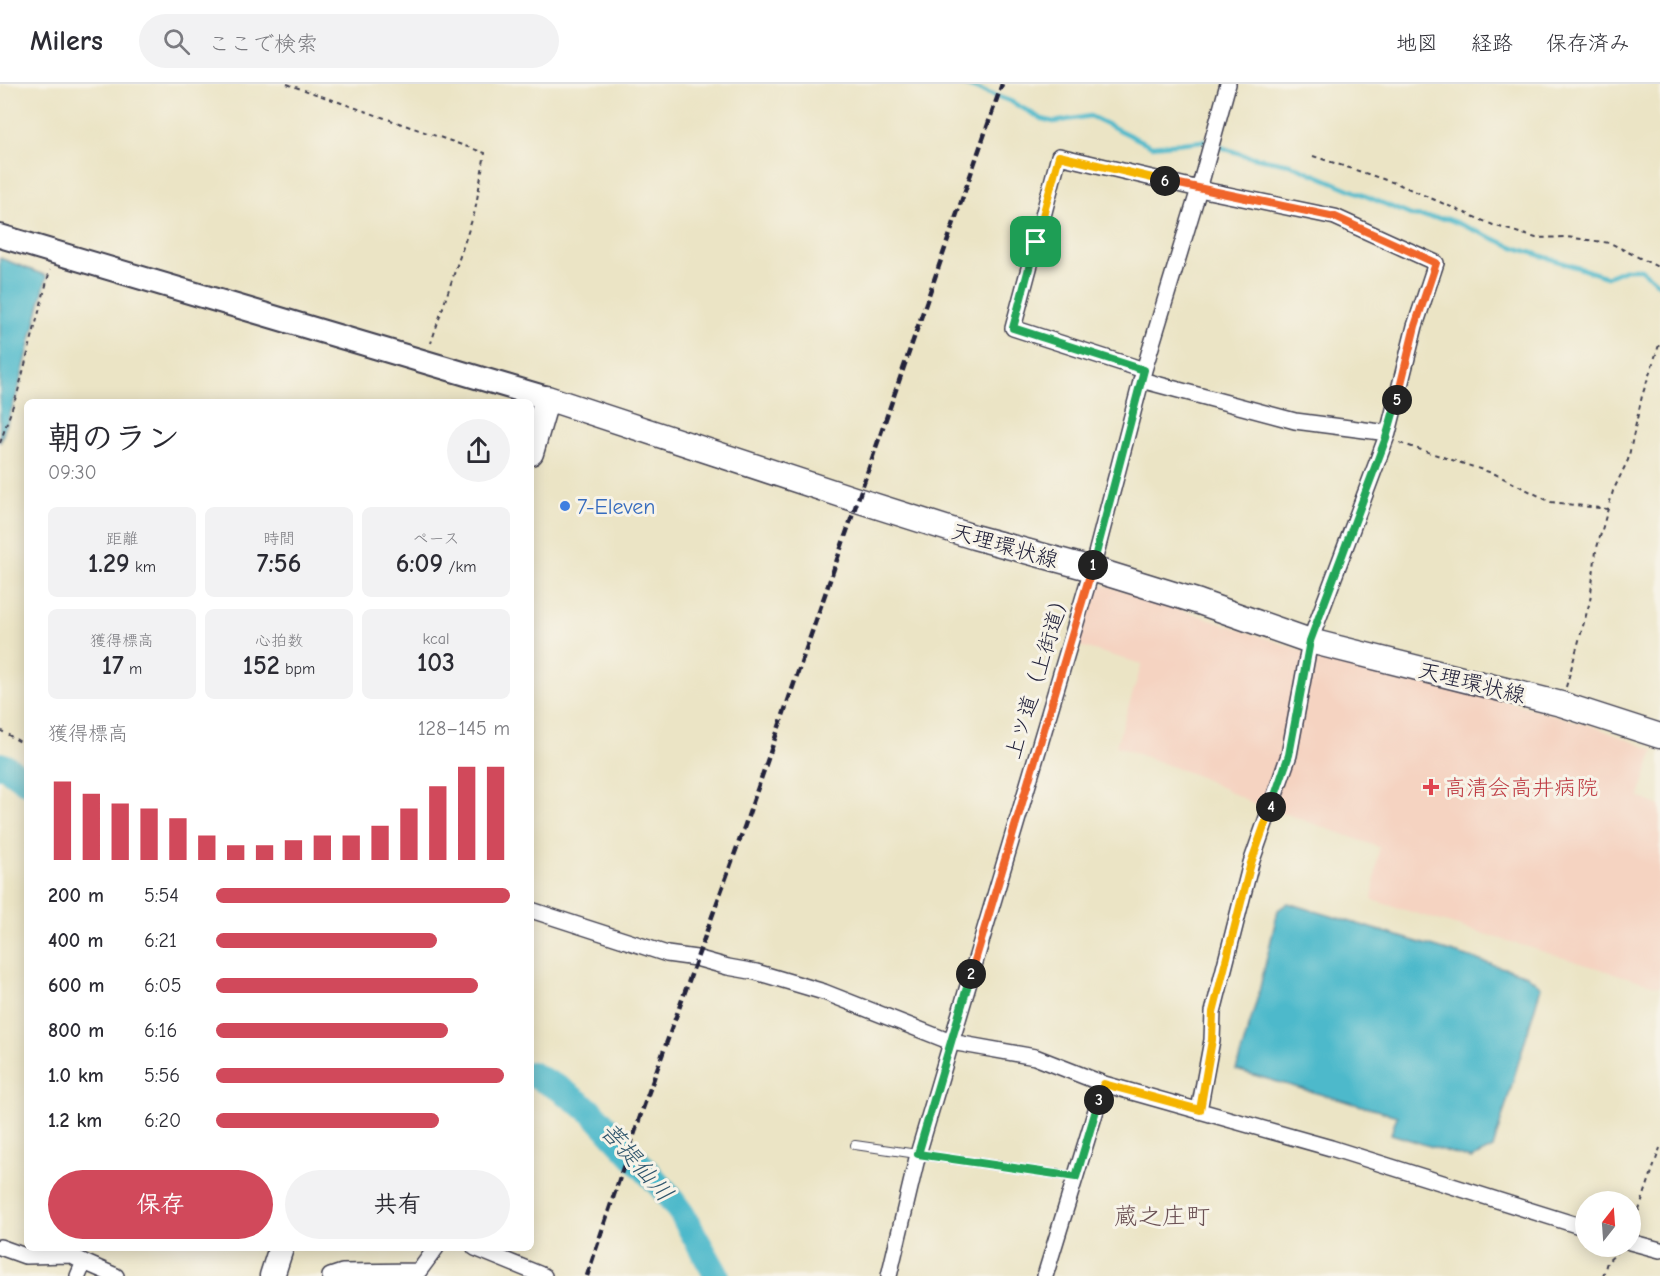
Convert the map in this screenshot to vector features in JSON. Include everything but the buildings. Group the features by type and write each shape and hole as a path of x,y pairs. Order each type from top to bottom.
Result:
{"main road":[{"path":"534,443 547,398"},
{"name":"天理環状線","path":"547,398 963,534 1092,569 1199,602 1310,641 1561,704 1660,736"},
{"path":"272,1276 280,1251"}],"street":[{"name":"上ツ道（上街道）","path":"889,1276 918,1154 1092,569 1143,375 1228,84"},
{"path":"1200,1110 1212,1040 1213,1012 1251,863 1289,755 1310,641 1387,436 1415,326 1436,263 1335,217 1199,189 1059,156 1013,328 1143,375 1295,421 1387,436"},
{"path":"0,236 547,398"},
{"path":"534,911 667,954 696,958 756,972 824,992 951,1042 1035,1057 1104,1084 1200,1110 1575,1225"},
{"path":"1045,1276 1104,1084"},
{"path":"1641,1245 1660,1250"},
{"path":"0,1248 25,1256 70,1255 81,1269 116,1276"},
{"path":"330,1276 342,1272 419,1271 434,1251"},
{"path":"483,1251 544,1276"}],"lane":[{"path":"855,1145 1076,1177"}],"path":[{"path":"287,84 485,153 475,211 425,362"},
{"path":"1313,156 1398,183 1493,225 1536,238 1568,237 1610,243 1660,268"},
{"path":"0,443 18,391 54,252"},
{"path":"1561,704 1590,601 1596,551 1613,491 1628,460 1642,396 1660,342"},
{"path":"1387,436 1495,474 1551,502 1608,509"},
{"path":"0,730 24,744"},
{"path":"1641,1204 1660,1148"},
{"path":"1603,1276 1607,1262 1612,1257"}],"shaded area":[{"name":"高清会高井病院","path":"1095,582 1319,656 1445,683 1590,725 1654,750 1639,797 1660,806 1660,987 1372,900 1379,847 1286,814 1267,810 1198,776 1116,746 1142,664 1076,645"}],"water":[{"path":"0,258 47,276 18,391 0,443"},
{"path":"1288,903 1527,975 1541,987 1493,1148 1471,1159 1391,1134 1397,1116 1236,1070 1258,996 1278,910"}],"waterway":[{"path":"962,84 1010,101 1042,119 1054,122 1090,116 1152,146 1203,141 1247,156 1290,164 1413,216 1448,219 1511,246 1607,277 1626,269 1641,269 1660,285"},
{"name":"菩提仙川","path":"0,765 24,780"},
{"name":"菩提仙川","path":"534,1076 560,1089 592,1112 665,1191 682,1214 717,1276"}],"railway":[{"path":"587,1276 642,1111 745,825 1002,84"}],"place":[{"name":"7-Eleven","path":"565,506"},
{"name":"高清会高井病院","path":"1431,787"}],"district":[{"name":"蔵之庄町","path":"1162,1216"}],"route":[{"path":"1059,156 1199,189 1335,217 1436,263 1415,326 1388,433 1310,641 1289,755 1251,863 1213,1012 1212,1040 1200,1110 1104,1084 1076,1177 918,1154 1092,569 1144,370 1013,328 1036,242 1059,156"}]}
